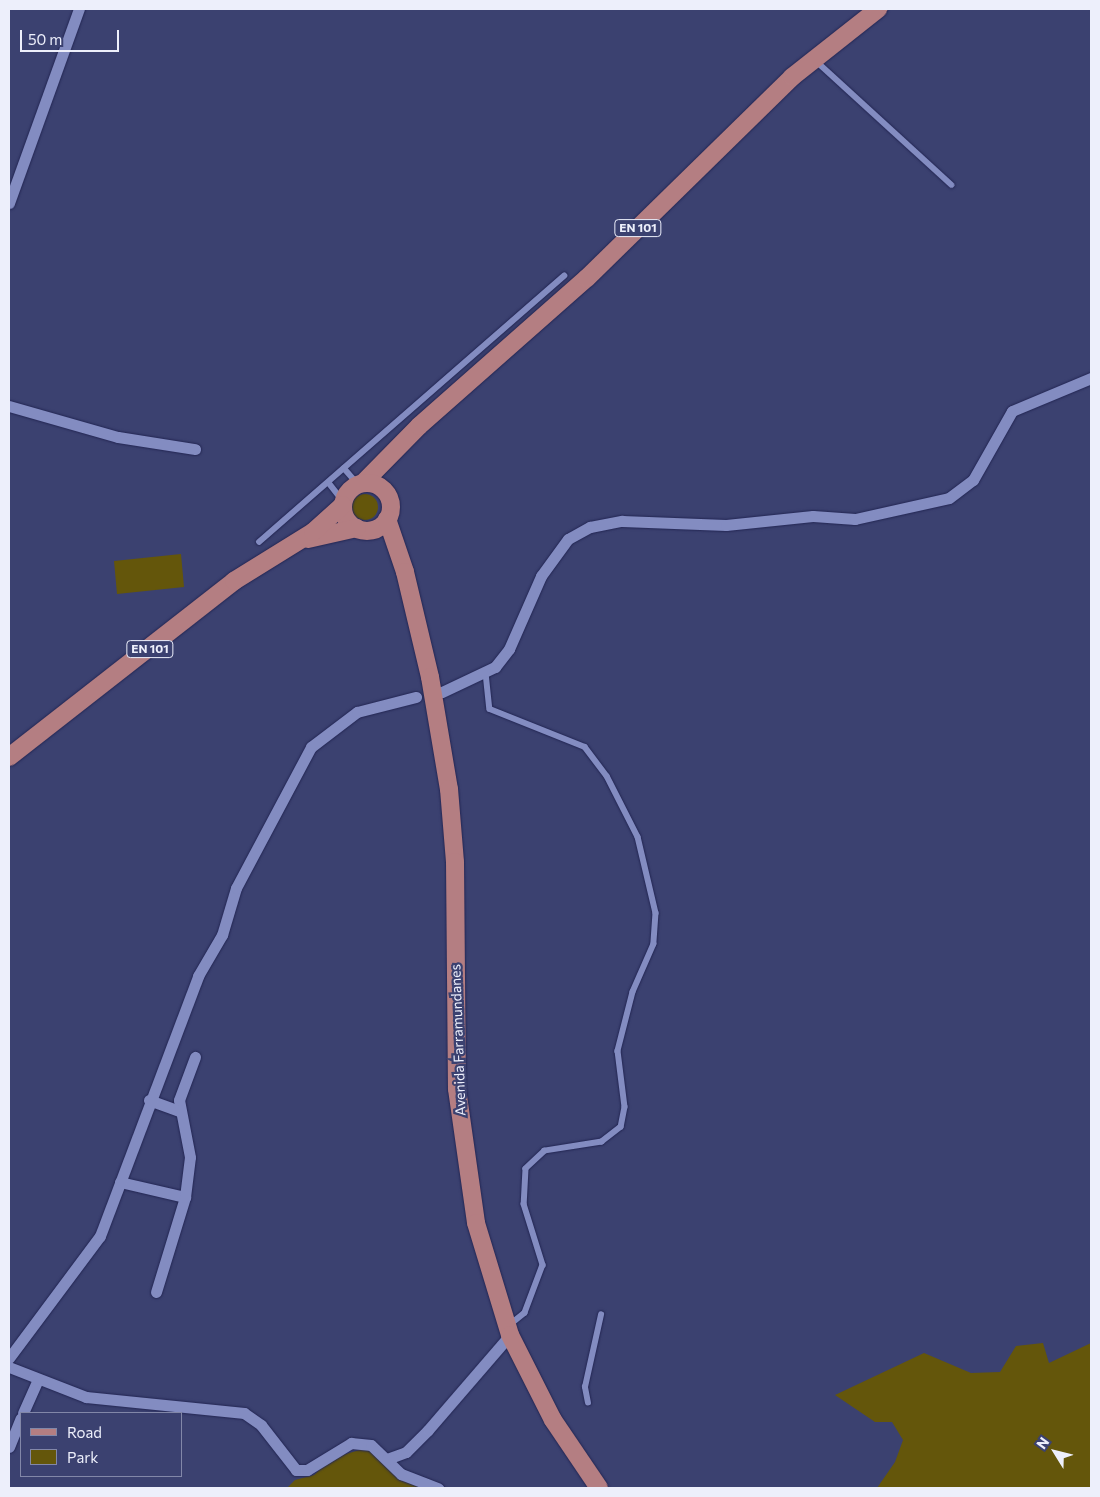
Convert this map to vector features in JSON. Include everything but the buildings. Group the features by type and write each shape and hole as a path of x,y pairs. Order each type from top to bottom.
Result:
{"main road":[{"name":"EN 101","path":"400,449 419,426 587,278 813,59 878,9"},
{"path":"293,544 344,503 361,484 400,449"},
{"path":"293,544 362,529 387,519 392,467 400,449"},
{"path":"361,484 380,487 389,498"},
{"path":"344,503 343,515 398,558"},
{"name":"Avenida Farramundanes","path":"387,519 436,713 455,862 457,1089 464,1160 476,1223 509,1330 553,1420 599,1488"},
{"name":"EN 101","path":"9,757 234,581 293,544"}],"street":[{"path":"9,203 78,9"},
{"path":"442,692 486,673 509,649 541,576 568,540 590,527 622,521 726,525 813,516 855,519 948,498 973,480 1012,411 1091,378"},
{"path":"9,406 118,437 195,449"},
{"path":"9,1358 100,1236 149,1100 198,976 218,944 236,888 311,747 357,712 416,697"},
{"path":"156,1292 186,1197 190,1157 179,1100 195,1057"},
{"path":"149,1100 180,1111"},
{"path":"120,1182 186,1197"},
{"path":"387,1459 406,1452 428,1430 509,1330"},
{"path":"9,1367 37,1381 123,1403 244,1413 261,1425 296,1470 307,1470 351,1443 371,1445 401,1474 438,1488"},
{"path":"23,1412 37,1381"},
{"path":"9,1447 20,1420"}],"lane":[{"path":"813,59 952,185"},
{"path":"259,542 329,483 564,276"},
{"path":"344,468 361,484"},
{"path":"329,483 344,503"},
{"path":"486,673 490,709 585,746 607,776 638,837 656,912 654,944 630,999 618,1051 624,1107 621,1127 602,1142 545,1151 526,1169 524,1204 543,1265 526,1313 509,1330"},
{"path":"588,1403 585,1387 601,1316"}],"green space":[{"path":"365,494 374,498 378,507 374,516 365,520 356,516 352,507 356,498"},
{"path":"181,554 184,587 117,594 114,561"},
{"path":"1043,1343 1049,1363 1091,1343 1091,1488 877,1488 895,1462 903,1440 892,1422 875,1422 835,1395 924,1353 971,1373 1000,1372 1016,1346"},
{"path":"363,1449 373,1451 424,1488 287,1488 295,1480 314,1475 332,1458"}]}
